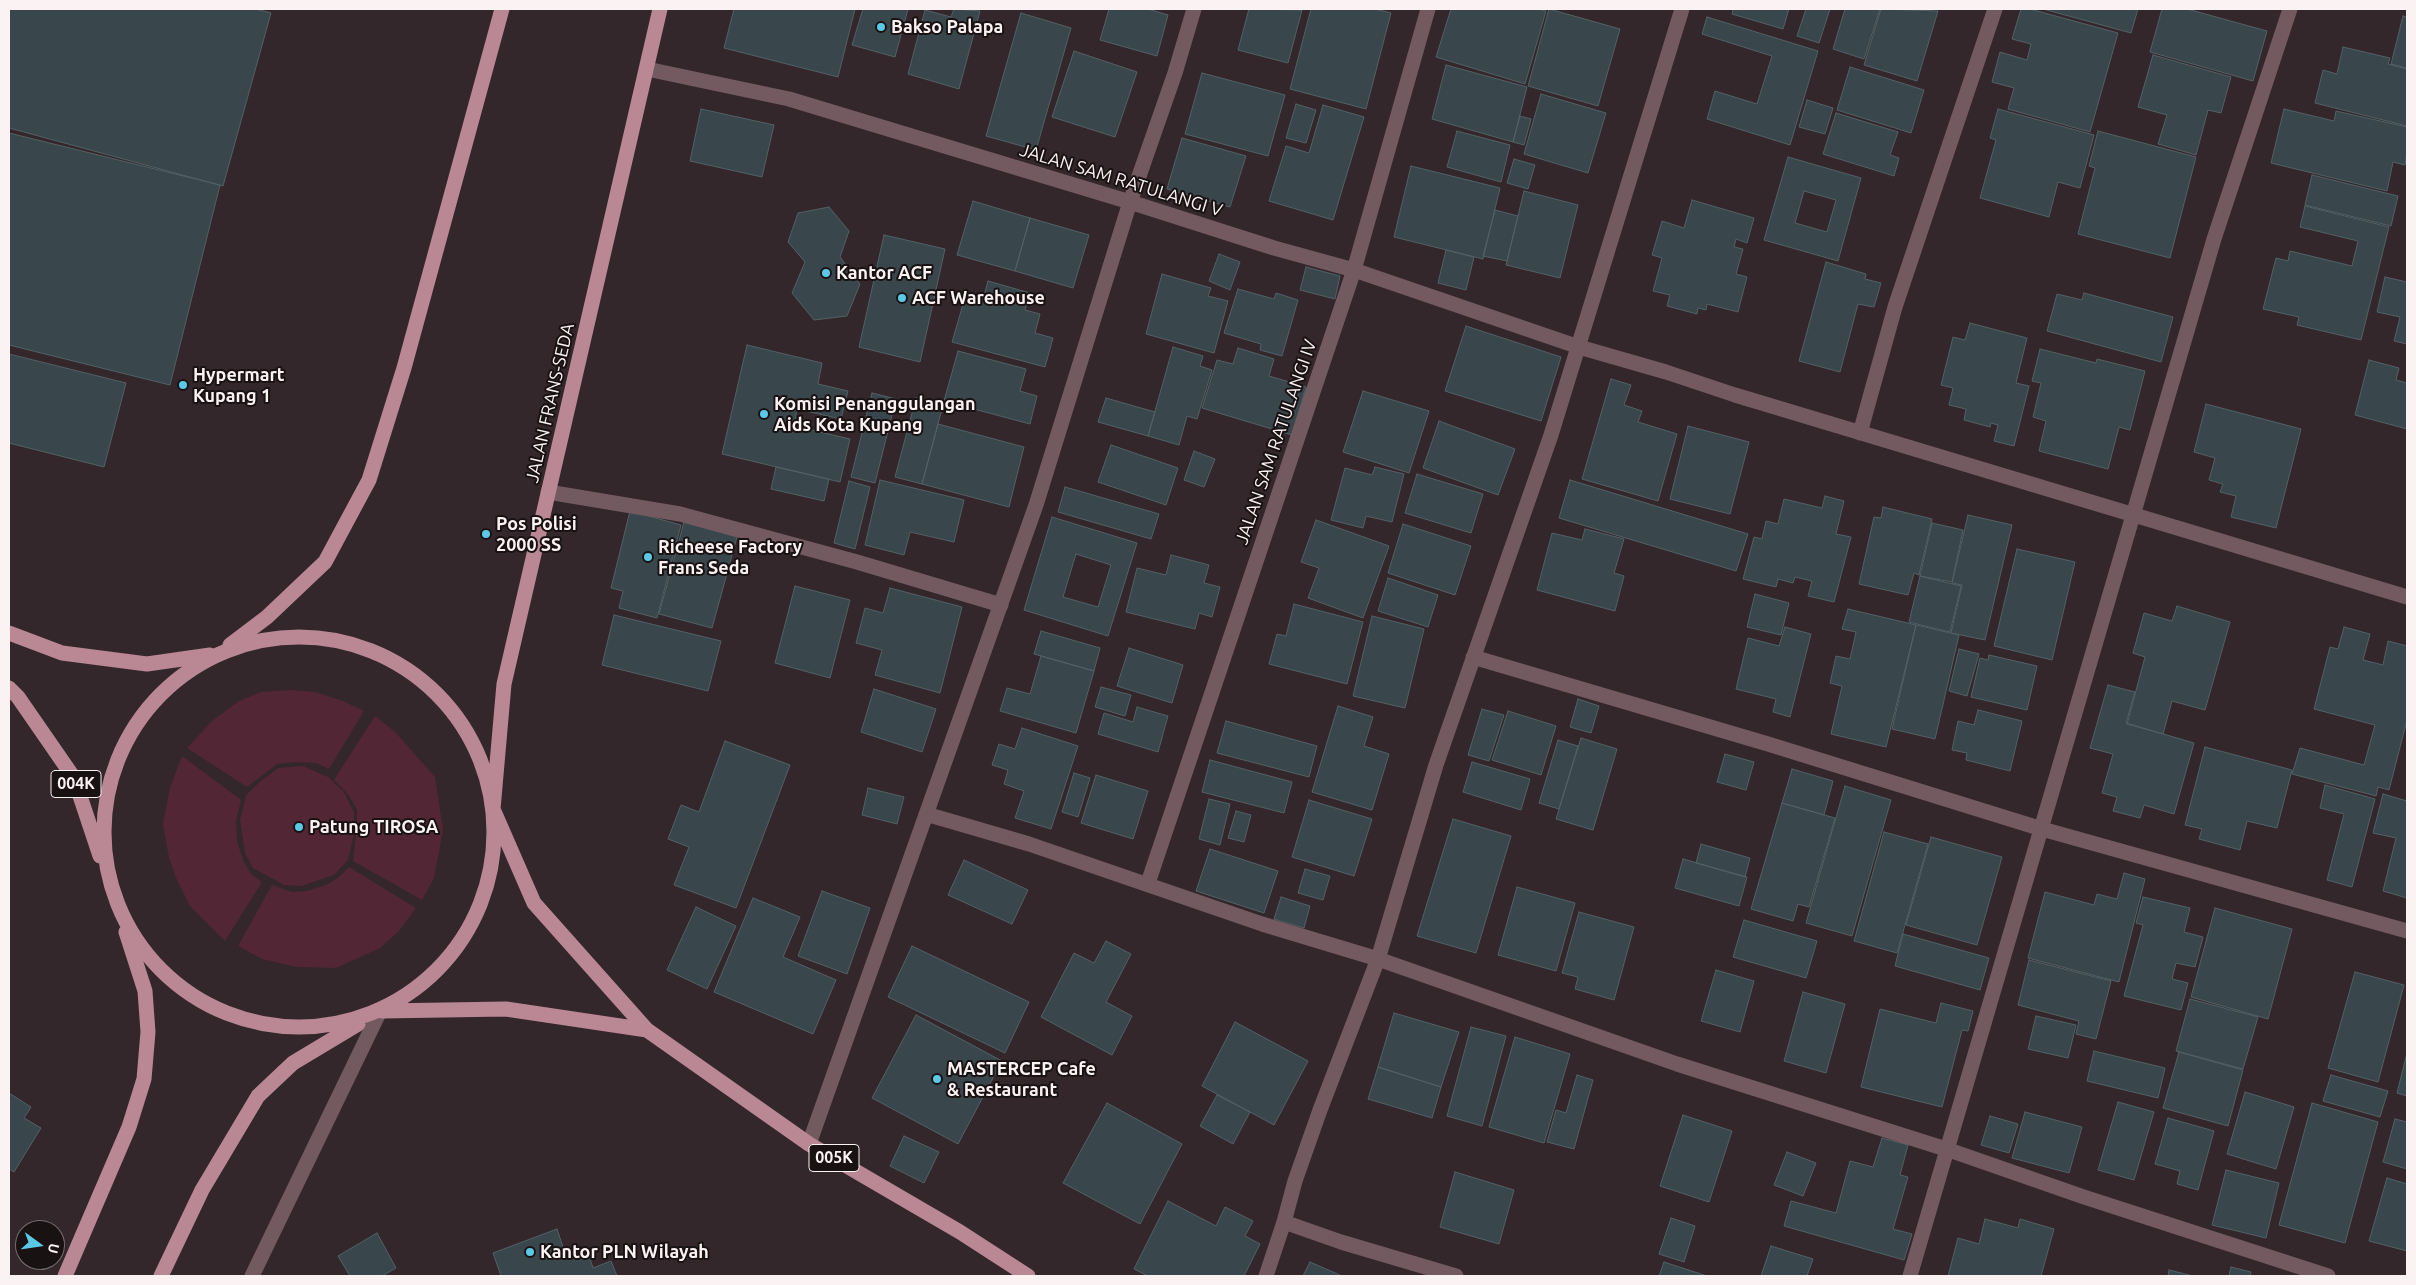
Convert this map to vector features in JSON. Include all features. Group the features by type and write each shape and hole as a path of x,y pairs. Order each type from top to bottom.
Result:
{"main road":[{"path":"65,1276 129,1127 144,1079 148,1032 145,991 114,895 105,855 104,814 112,774 129,736 152,702 183,675 218,654 267,617 325,562 369,480 404,368 502,9"},
{"name":"JALAN FRANS-SEDA","path":"493,809 504,684 660,9"},
{"path":"9,633 62,653 147,664 218,654 256,640 297,636 338,639 376,652 412,672 443,699 467,732 484,769 493,809 494,850 485,890 469,928 445,962 415,990 293,1063 258,1096 202,1190 161,1276"},
{"name":"004K","path":"9,688 18,697 74,778 114,895"},
{"name":"005K","path":"493,809 534,903 646,1030 809,1144 960,1232 1028,1276"},
{"path":"114,895 131,932 155,965 186,992 221,1012 260,1025 301,1028 341,1024 380,1011"},
{"name":"005K","path":"380,1011 506,1009 646,1030"}],"street":[{"path":"809,1144 1036,505 1130,202 1175,73 1194,9"},
{"name":"JALAN SAM RATULANGI IV","path":"1148,883 1354,270 1428,9"},
{"path":"1266,1276 1295,1181 1320,1110 1378,959 1436,765 1551,435 1682,9"},
{"path":"1860,433 1895,306 1995,9"},
{"path":"1910,1276 1949,1150 2214,239 2290,9"},
{"name":"JALAN SAM RATULANGI V","path":"647,70 789,99 1130,202 1274,248 1354,270 1579,347 2407,597"},
{"path":"548,492 680,514 857,562 1001,605"},
{"path":"1473,657 1768,744 2042,829 2407,931"},
{"path":"926,814 1029,844 1148,883 1262,924 1378,959 1677,1064 1949,1150 2094,1200 2328,1276"},
{"path":"252,1276 380,1011"},
{"path":"1284,1222 1341,1242 1456,1276"}],"shaded area":[{"path":"290,690 315,692 343,701 364,711 329,769 316,763 295,762 277,764 247,787 187,748 212,721 239,701 261,692"},
{"path":"375,716 395,732 435,777 443,830 434,878 422,900 353,861 357,810 348,794 334,780"},
{"path":"182,756 241,800 236,821 237,841 243,860 251,874 262,882 225,941 190,906 169,858 163,824 170,788"},
{"path":"303,766 328,777 344,792 354,812 354,833 348,860 334,875 301,886 284,885 253,868 245,853 240,820 246,795 261,781 278,768"},
{"path":"349,867 416,908 399,931 380,948 336,968 296,967 262,959 238,946 272,885 292,892 307,891 326,885 338,878"}],"building":[{"path":"9,9 256,9 271,13 223,186 9,128"},
{"path":"734,9 855,9 838,77 724,48"},
{"name":"Bakso Palapa","path":"863,9 908,9 895,57 852,45"},
{"path":"954,9 980,11 959,89 908,74 925,10 951,17"},
{"path":"1109,9 1148,9 1168,15 1157,56 1100,40"},
{"path":"1249,9 1302,10 1288,63 1238,50"},
{"path":"1311,9 1375,9 1391,13 1366,109 1290,89"},
{"path":"1451,9 1538,9 1546,11 1525,84 1436,57"},
{"path":"1549,9 1620,29 1598,106 1528,86"},
{"path":"1733,9 1789,9 1783,29 1732,14"},
{"path":"1806,9 1830,9 1819,43 1797,36"},
{"path":"1845,9 1880,9 1864,59 1833,49"},
{"path":"1881,9 1938,11 1917,81 1864,65"},
{"path":"2021,9 2030,9 2118,33 2090,132 2008,109 2014,88 1992,82 2000,52 2027,60 2031,44 2012,39"},
{"path":"2043,9 2138,9 2131,33"},
{"path":"2162,9 2187,9 2267,31 2253,81 2150,52"},
{"path":"1021,13 1071,28 1036,150 986,136"},
{"path":"2403,16 2407,17 2407,68 2391,64"},
{"path":"1707,17 1818,51 1790,145 1707,119 1715,91 1757,104 1772,56 1702,34"},
{"path":"2343,47 2390,58 2388,64 2407,69 2407,126 2315,103 2323,70 2337,74"},
{"path":"1074,51 1137,72 1115,137 1052,117"},
{"path":"2153,55 2231,77 2221,113 2208,110 2196,155 2158,144 2167,115 2138,107"},
{"path":"1446,65 1527,87 1513,142 1432,119"},
{"path":"1850,67 1924,90 1911,133 1837,110"},
{"path":"1202,73 1285,95 1268,156 1185,134"},
{"path":"1541,94 1606,113 1588,173 1524,154"},
{"path":"1807,100 1833,108 1825,134 1799,127"},
{"path":"1296,104 1316,110 1306,143 1286,138"},
{"path":"1323,105 1364,117 1333,220 1269,201 1286,146 1309,153"},
{"path":"701,109 774,125 762,177 690,161"},
{"path":"1998,109 2094,135 2080,188 2058,182 2049,217 1980,198 1996,140 1990,138"},
{"path":"2284,109 2334,121 2336,111 2407,127 2405,165 2393,162 2387,191 2271,163"},
{"path":"1836,113 1898,132 1890,155 1899,158 1894,176 1823,154"},
{"path":"1520,116 1531,119 1524,145 1513,142"},
{"path":"1457,131 1510,145 1501,182 1447,167"},
{"path":"2098,131 2196,157 2170,258 2078,234 2095,168 2089,166"},
{"path":"9,133 220,185 170,385 9,345"},
{"path":"1182,138 1246,156 1230,207 1167,189"},
{"path":"1788,157 1861,178 1838,261 1764,240","holes":["1804,191 1836,200 1827,232 1795,223"]},
{"path":"1514,159 1535,165 1528,189 1507,183"},
{"path":"1411,166 1500,188 1483,259 1394,237"},
{"path":"2312,175 2398,196 2391,226 2305,205"},
{"path":"1524,191 1578,205 1560,278 1506,265"},
{"path":"1692,200 1754,218 1747,243 1736,239 1734,247 1743,249 1736,274 1747,277 1738,312 1707,304 1706,310 1698,308 1697,314 1667,306 1670,295 1653,291 1662,258 1652,255 1662,221 1684,228"},
{"path":"973,201 1030,218 1015,271 957,255"},
{"path":"2305,206 2389,227 2361,340 2297,325 2299,317 2263,309 2276,258 2288,261 2290,251 2352,266 2358,241 2300,227"},
{"name":"Kantor ACF","path":"829,207 849,231 840,257 860,284 847,316 814,320 792,293 805,262 788,242 798,213"},
{"path":"1495,210 1518,216 1507,261 1483,256"},
{"path":"1030,218 1089,235 1073,288 1015,271"},
{"name":"ACF Warehouse","path":"884,235 945,249 920,362 859,347"},
{"path":"1446,250 1474,257 1466,290 1438,283"},
{"path":"1219,254 1240,262 1230,290 1209,281"},
{"path":"1826,262 1866,274 1865,279 1881,283 1874,307 1858,304 1840,372 1799,361"},
{"path":"1306,267 1340,276 1335,299 1300,290"},
{"path":"1162,274 1211,288 1208,296 1228,301 1214,353 1146,334"},
{"path":"2385,277 2407,282 2407,344 2394,341 2400,317 2377,312"},
{"path":"988,281 1030,293 1025,310 1040,314 1035,333 1053,338 1045,367 952,342 966,294 983,299"},
{"path":"1238,289 1274,299 1276,293 1298,300 1282,356 1260,350 1261,344 1224,333"},
{"path":"2084,293 2173,317 2161,362 2047,331 2057,294 2082,300"},
{"path":"1970,323 2027,338 2016,383 2029,386 2014,446 1994,441 1998,425 1991,423 1990,427 1964,420 1966,409 1949,405 1953,388 1941,385 1953,337 1965,340"},
{"path":"1466,326 1561,357 1541,421 1445,391"},
{"name":"Komisi Penanggulangan Aids Kota Kupang","path":"747,345 822,363 818,384 848,391 841,419 797,409 794,426 850,439 840,482 722,454"},
{"path":"1173,347 1203,356 1200,366 1212,370 1197,419 1187,416 1179,445 1148,436"},
{"path":"1238,348 1274,359 1269,376 1306,387 1292,435 1202,408 1217,360 1233,364"},
{"path":"2040,349 2096,363 2097,359 2145,371 2130,430 2119,427 2108,469 2039,451 2046,421 2033,417 2041,383 2032,381"},
{"path":"958,351 1026,369 1020,391 1037,396 1030,424 944,401"},
{"path":"9,354 126,383 104,467 9,443"},
{"path":"2369,360 2399,368 2396,380 2407,383 2407,429 2355,415"},
{"path":"1611,379 1631,385 1624,405 1642,411 1638,422 1677,434 1658,501 1582,479"},
{"path":"1363,391 1429,411 1409,473 1343,452"},
{"path":"872,393 896,399 875,483 851,477"},
{"path":"916,398 943,405 922,484 895,477"},
{"path":"1106,398 1155,412 1148,436 1098,422"},
{"path":"2206,404 2301,429 2276,528 2231,517 2236,496 2220,492 2223,484 2209,480 2215,458 2194,452"},
{"path":"1439,421 1515,449 1498,495 1423,468"},
{"path":"938,424 1024,447 1009,507 922,484"},
{"path":"1688,426 1749,442 1730,514 1670,499"},
{"path":"1111,445 1178,468 1166,505 1098,482"},
{"path":"1194,451 1215,459 1204,487 1184,480"},
{"path":"776,467 829,479 824,501 771,489"},
{"path":"1375,467 1404,474 1392,522 1366,516 1363,528 1331,520 1345,468 1372,475"},
{"path":"1417,474 1483,494 1471,533 1405,513"},
{"path":"880,480 964,500 954,542 910,532 904,555 865,545"},
{"path":"1570,480 1748,534 1736,571 1559,518"},
{"path":"849,481 870,487 855,549 834,543"},
{"path":"1065,487 1159,514 1151,539 1058,512"},
{"path":"1825,496 1844,501 1836,534 1851,537 1834,602 1808,596 1812,581 1795,577 1793,583 1778,579 1776,587 1743,579 1754,537 1762,539 1766,521 1778,524 1784,499 1822,508"},
{"path":"1883,507 1932,519 1919,575 1914,573 1908,595 1859,584 1874,517 1881,518"},
{"path":"630,511 681,525 657,618 619,608 623,591 611,588"},
{"path":"1968,515 2012,525 1985,640 1951,633 1962,585 1952,583"},
{"path":"1052,517 1137,543 1108,636 1024,610","holes":["1076,554 1111,565 1098,607 1063,597"]},
{"path":"1316,520 1389,546 1363,618 1308,598 1319,568 1301,562"},
{"path":"684,522 737,537 712,628 659,614"},
{"path":"1932,523 1963,530 1952,582 1920,576"},
{"path":"1403,524 1471,546 1455,595 1388,573"},
{"path":"1585,529 1624,539 1614,573 1624,576 1615,611 1537,590 1552,533 1582,540"},
{"path":"2017,549 2075,562 2052,660 1994,646"},
{"path":"1171,555 1209,565 1204,583 1220,587 1212,617 1199,613 1195,629 1126,612 1137,568 1166,575"},
{"path":"1920,576 1961,586 1950,632 1909,622"},
{"path":"1388,578 1438,595 1428,627 1378,611"},
{"path":"795,586 850,600 830,678 775,663"},
{"path":"890,588 962,607 940,693 875,675 882,650 856,643 865,608 883,613"},
{"path":"1755,594 1789,603 1781,635 1747,627"},
{"path":"1294,604 1363,622 1347,684 1269,664 1277,634 1286,636"},
{"path":"2177,606 2230,622 2205,710 2172,701 2163,734 2127,724 2145,657 2133,653 2144,613 2172,621"},
{"path":"1848,609 1916,625 1886,747 1831,734 1842,686 1830,683 1836,656 1850,659 1856,632 1842,629"},
{"path":"614,615 721,641 708,691 602,665"},
{"path":"1372,616 1424,629 1405,708 1353,696"},
{"path":"1916,625 1959,635 1935,739 1892,729"},
{"path":"1785,627 1811,634 1790,717 1773,712 1776,699 1736,689 1748,638 1779,646"},
{"path":"2344,627 2370,634 2363,660 2383,665 2388,641 2407,646 2407,720 2389,790 2378,787 2376,796 2292,774 2300,748 2364,765 2375,725 2314,709 2330,647 2338,649"},
{"path":"1041,631 1100,648 1094,671 1034,654"},
{"path":"1129,648 1183,665 1172,703 1117,686"},
{"path":"1959,649 1979,654 1967,696 1949,691"},
{"path":"1989,655 2037,666 2027,710 1971,697 1980,658 1988,660"},
{"path":"1041,656 1094,671 1076,733 1000,711 1007,688 1030,694"},
{"path":"2108,685 2135,692 2126,723 2194,743 2174,814 2144,805 2140,818 2113,811 2117,797 2102,793 2113,754 2090,748"},
{"path":"1101,687 1131,695 1125,716 1095,707"},
{"path":"874,689 936,709 922,752 861,732"},
{"path":"1578,699 1599,706 1591,733 1570,727"},
{"path":"1338,706 1373,717 1364,746 1389,754 1372,810 1312,792"},
{"path":"1137,707 1168,716 1158,752 1098,734 1104,713 1133,722"},
{"path":"1482,709 1504,715 1489,761 1468,755"},
{"path":"1978,710 2022,721 2010,771 1966,760 1967,753 1952,750 1958,721 1974,725"},
{"path":"1508,711 1556,726 1541,775 1492,760"},
{"path":"1226,721 1317,746 1309,777 1217,753"},
{"path":"1022,728 1078,746 1051,829 1015,818 1024,791 1004,784 1008,770 992,765 999,744 1015,749"},
{"path":"1581,738 1617,749 1593,830 1556,819"},
{"path":"1558,740 1578,746 1559,809 1539,803"},
{"path":"725,741 790,765 736,908 674,885 689,847 668,839 681,805 699,812"},
{"path":"2205,747 2292,770 2277,828 2247,821 2240,850 2199,839 2202,829 2185,825"},
{"path":"1725,754 1754,762 1746,790 1717,782"},
{"path":"1210,760 1292,782 1284,813 1202,792"},
{"path":"1472,762 1530,779 1521,810 1463,792"},
{"path":"1792,769 1833,781 1824,815 1782,803"},
{"path":"1074,773 1090,778 1078,817 1062,812"},
{"path":"1096,775 1148,791 1133,839 1081,823"},
{"path":"2325,785 2375,799 2352,887 2327,880 2344,814 2320,808"},
{"path":"1845,786 1891,800 1852,936 1806,923"},
{"path":"868,788 904,797 897,824 862,815"},
{"path":"2383,794 2407,801 2407,898 2383,891 2396,838 2373,833"},
{"path":"1209,799 1230,804 1220,845 1199,839"},
{"path":"1309,800 1372,819 1354,876 1292,857"},
{"path":"1782,803 1835,818 1809,907 1798,904 1793,921 1751,909"},
{"path":"1236,811 1251,815 1244,842 1228,838"},
{"path":"1453,819 1511,836 1476,953 1417,936"},
{"path":"1884,832 1928,844 1897,953 1854,941"},
{"path":"1931,837 2002,857 1977,945 1906,925"},
{"path":"1701,844 1750,858 1745,877 1696,863"},
{"path":"1210,849 1278,871 1264,913 1196,891"},
{"path":"1683,859 1747,877 1739,906 1675,888"},
{"path":"964,860 1028,890 1012,924 948,895"},
{"path":"1305,869 1330,876 1323,900 1298,893"},
{"path":"2124,873 2145,879 2119,982 2028,958 2045,892 2094,905 2097,894 2117,899"},
{"path":"1517,887 1575,903 1556,971 1498,955"},
{"path":"822,891 870,908 847,974 798,956"},
{"path":"1281,897 1310,906 1304,928 1274,919"},
{"path":"2143,897 2190,908 2184,932 2203,937 2195,967 2176,963 2172,979 2188,983 2181,1010 2124,996 2143,925 2136,923"},
{"path":"753,898 800,917 783,957 836,980 813,1034 714,992"},
{"path":"696,907 736,926 707,989 667,970"},
{"path":"2215,908 2292,929 2268,1019 2191,997"},
{"path":"1579,912 1634,927 1614,1000 1575,989 1578,977 1562,973"},
{"path":"1744,920 1817,941 1806,978 1733,957"},
{"path":"1903,934 1989,958 1980,990 1895,966"},
{"path":"1106,941 1131,954 1106,1002 1132,1016 1112,1055 1041,1017 1074,953 1094,963"},
{"path":"912,946 1029,1002 1005,1053 888,997"},
{"path":"2029,960 2111,981 2096,1039 2076,1034 2079,1021 2018,1005"},
{"path":"1716,970 1754,981 1740,1032 1701,1021"},
{"path":"2355,972 2404,985 2378,1082 2328,1068"},
{"path":"1803,992 1845,1004 1826,1073 1784,1061"},
{"path":"2190,999 2258,1017 2243,1069 2176,1051"},
{"path":"1941,1003 1973,1011 1968,1031 1962,1030 1942,1107 1861,1087 1880,1009 1936,1023"},
{"path":"1394,1013 1459,1032 1441,1087 1378,1067"},
{"name":"MASTERCEP Cafe & Restaurant","path":"916,1015 1002,1061 958,1144 872,1098"},
{"path":"2036,1016 2076,1025 2068,1058 2028,1049"},
{"path":"1235,1022 1308,1061 1274,1125 1202,1086"},
{"path":"1471,1027 1506,1036 1482,1126 1447,1116"},
{"path":"1515,1037 1570,1054 1544,1143 1489,1127"},
{"path":"2094,1051 2165,1068 2158,1098 2087,1081"},
{"path":"2179,1052 2243,1070 2228,1126 2163,1108"},
{"path":"2407,1053 2407,1096 2397,1093"},
{"path":"1378,1067 1441,1087 1432,1118 1368,1099"},
{"path":"1577,1075 1593,1080 1574,1149 1547,1142 1556,1110 1566,1113"},
{"path":"2331,1075 2388,1091 2380,1117 2323,1101"},
{"path":"2245,1092 2294,1107 2276,1169 2227,1154"},
{"path":"9,1093 31,1107 24,1118 41,1128 14,1172 9,1169"},
{"path":"1217,1095 1250,1112 1233,1144 1200,1126"},
{"path":"2118,1102 2154,1112 2134,1180 2098,1170"},
{"path":"1107,1103 1182,1144 1140,1224 1063,1183"},
{"path":"2312,1103 2378,1122 2345,1243 2279,1225"},
{"path":"2025,1112 2082,1127 2069,1173 2012,1158"},
{"path":"1683,1115 1732,1131 1709,1202 1660,1186"},
{"path":"1990,1116 2018,1124 2009,1153 1981,1145"},
{"path":"2168,1118 2214,1131 2198,1190 2177,1184 2180,1171 2155,1164"},
{"path":"2395,1119 2407,1122 2407,1169 2383,1162"},
{"path":"904,1136 939,1152 924,1183 890,1166"},
{"path":"1882,1138 1908,1145 1900,1175 1908,1177 1893,1229 1912,1234 1904,1260 1784,1226 1791,1201 1836,1213 1850,1161 1873,1167"},
{"path":"1787,1152 1816,1163 1803,1196 1774,1185"},
{"path":"2226,1170 2279,1183 2266,1238 2212,1225"},
{"path":"1455,1172 1514,1190 1499,1244 1440,1227"},
{"path":"2387,1178 2407,1184 2407,1251 2369,1241"},
{"path":"1168,1201 1216,1226 1225,1207 1253,1221 1245,1236 1260,1244 1244,1276 1148,1276 1134,1269"},
{"path":"1671,1218 1695,1226 1684,1262 1659,1254"},
{"path":"1985,1219 2018,1228 2020,1219 2054,1229 2041,1276 1948,1276 1958,1238 1979,1244"},
{"name":"Kantor PLN Wilayah","path":"557,1229 567,1259 588,1252 593,1268 611,1261 617,1276 501,1276 493,1253"},
{"path":"377,1233 396,1268 382,1276 350,1276 338,1256"},
{"path":"1771,1246 1813,1259 1807,1276 1761,1276"},
{"path":"1310,1262 1342,1276 1303,1276"},
{"path":"1664,1262 1707,1276 1659,1276"},
{"path":"2231,1267 2251,1272 2250,1276 2229,1276"},
{"path":"2169,1270 2193,1276 2168,1276"}],"place":[{"name":"Bakso Palapa","path":"881,27"},
{"name":"Kantor ACF","path":"826,273"},
{"name":"ACF Warehouse","path":"902,298"},
{"name":"Hypermart Kupang 1","path":"183,385"},
{"name":"Komisi Penanggulangan Aids Kota Kupang","path":"764,414"},
{"name":"Pos Polisi 2000 SS","path":"486,534"},
{"name":"Richeese Factory Frans Seda","path":"648,557"},
{"name":"Patung TIROSA","path":"299,827"},
{"name":"MASTERCEP Cafe & Restaurant","path":"937,1079"},
{"name":"Kantor PLN Wilayah","path":"530,1252"}]}
